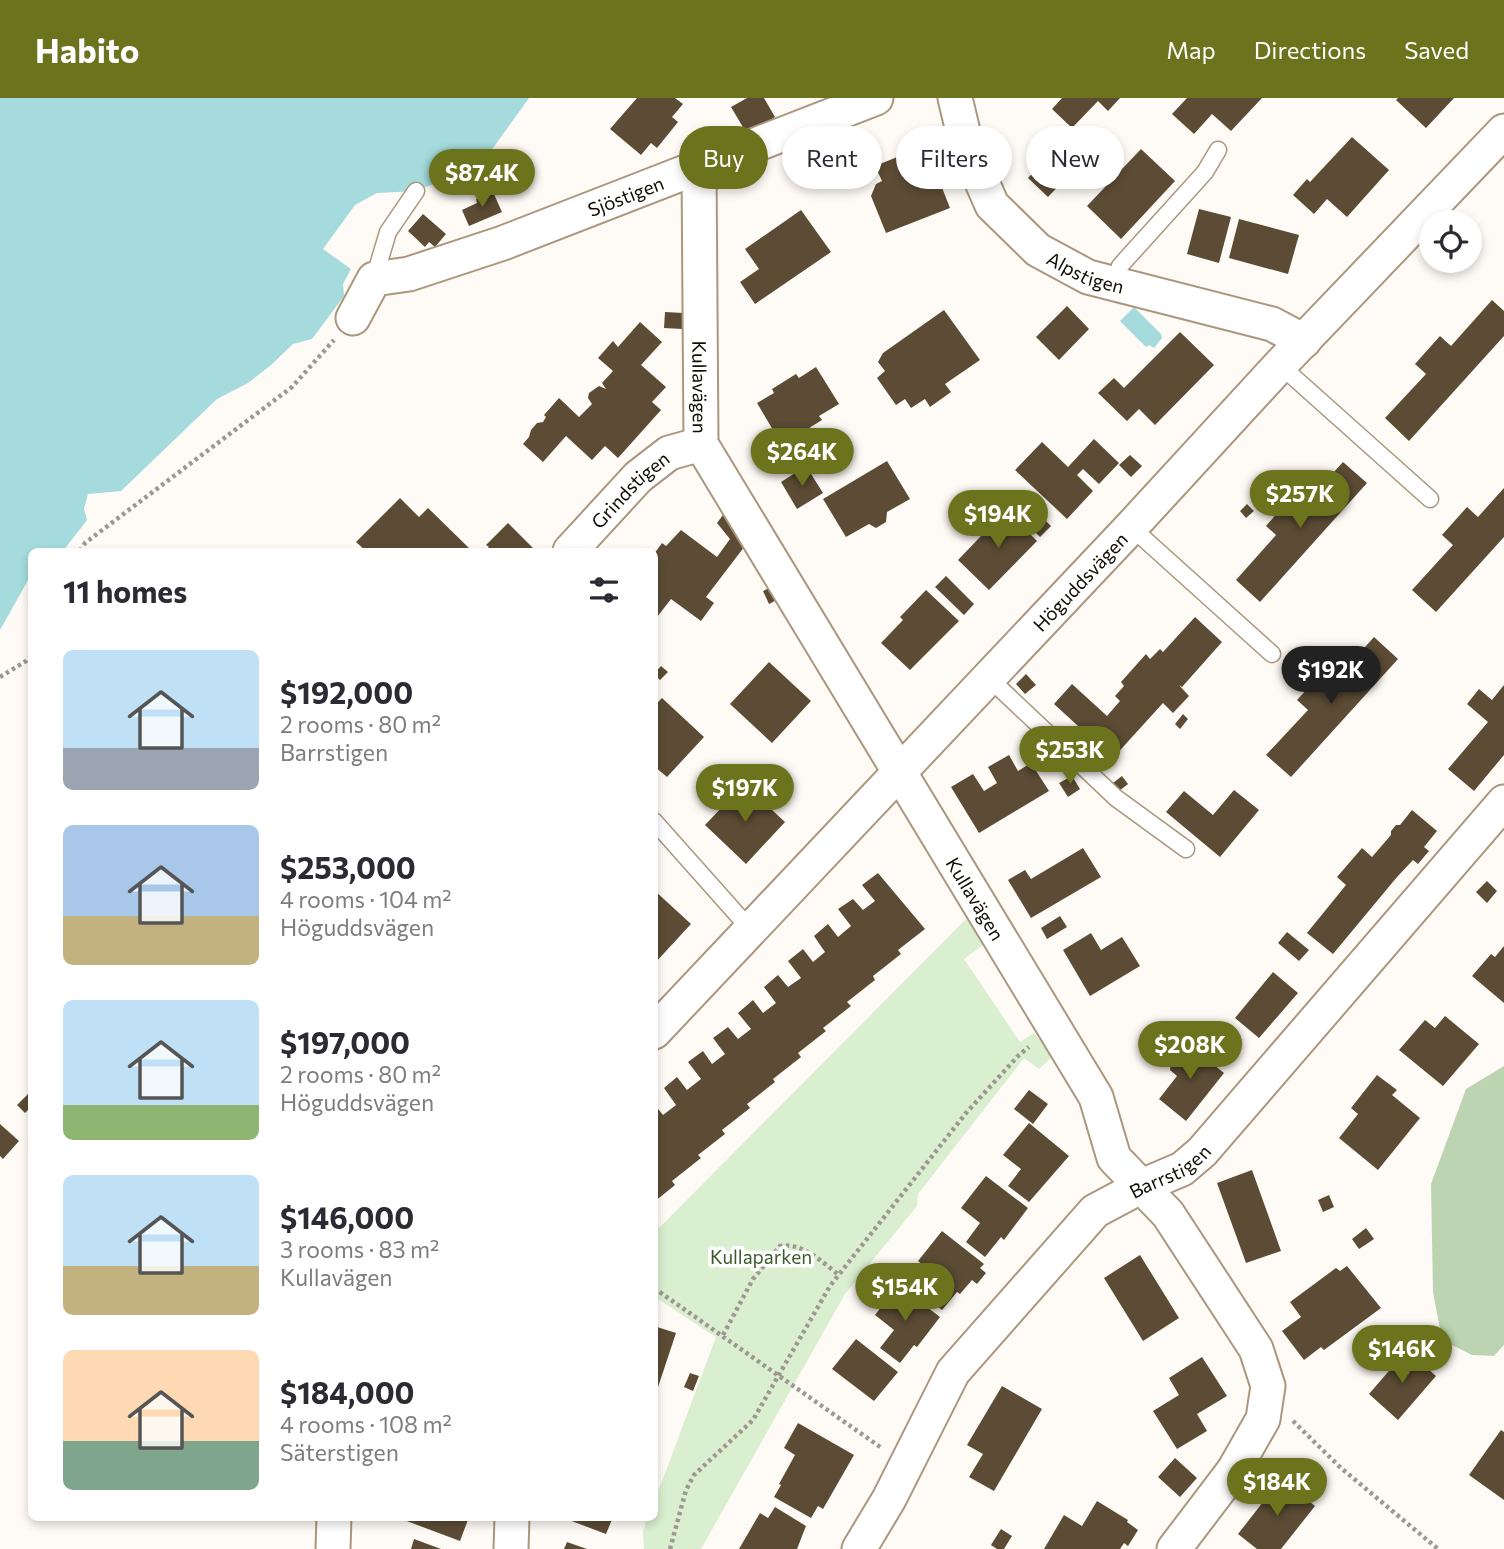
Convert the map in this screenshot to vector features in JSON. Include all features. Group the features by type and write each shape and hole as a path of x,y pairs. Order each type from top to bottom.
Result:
{"street":[{"name":"Sjöstigen","path":"768,140 876,98"},
{"name":"Alpstigen","path":"955,98 967,148 992,205 1038,250 1088,277 1272,324 1304,341"},
{"name":"Höguddsvägen","path":"658,1028 1132,527 1280,365 1504,131"},
{"name":"Sjöstigen","path":"374,279 409,274 503,243 679,175"},
{"name":"Kullavägen","path":"699,189 701,444 1096,1097 1114,1158 1168,1214 1256,1349 1268,1386"},
{"path":"353,318 374,279"},
{"name":"Grindstigen","path":"573,548 638,477 669,453 701,444"},
{"name":"Barrstigen","path":"859,1549 907,1464 953,1372 1095,1211 1182,1169 1202,1152 1504,802"},
{"path":"1174,1549 1234,1470 1263,1419 1268,1386"},
{"path":"333,1549 334,1521"},
{"path":"511,1549 512,1521"}],"lane":[{"path":"1116,285 1121,266 1205,172 1218,150"},
{"path":"374,279 388,232 416,191"},
{"path":"1280,365 1430,499"},
{"path":"1132,527 1272,654"},
{"path":"989,678 1116,798 1185,849"},
{"path":"658,826 750,929"}],"path":[{"path":"82,548 292,387 353,318"},
{"path":"0,677 28,659"},
{"path":"670,1549 686,1490 694,1475 753,1420 830,1286 967,1113 1019,1055 1053,1028"},
{"path":"723,1335 753,1279 780,1246 790,1244 811,1254 839,1275"},
{"path":"658,1291 907,1464"},
{"path":"1268,1386 1285,1414 1341,1468 1438,1549"}],"green space":[{"name":"Kullaparken","path":"967,918 984,944 964,959 1020,1042 1034,1033 1052,1057 1039,1069 1024,1058 918,1194 917,1206 845,1294 701,1549 644,1549 643,1531 647,1521 658,1521 658,1492 716,1337 658,1299 658,1229"},
{"path":"1504,1066 1504,1345 1494,1356 1472,1355 1442,1340 1433,1292 1431,1184 1466,1089"}],"water":[{"path":"0,98 529,98 493,148 458,174 416,191 377,193 355,205 323,249 351,269 343,284 344,296 312,339 293,344 248,383 217,399 121,491 88,494 84,509 87,520 65,548 28,548 28,580 0,630"},
{"path":"1134,307 1161,334 1162,338 1154,348 1149,345 1146,347 1120,321"}],"building":[{"path":"637,98 675,98 683,104 672,117 678,122 657,148 651,143 641,155 610,129"},
{"path":"747,98 764,98 775,117 760,126 742,126 731,107"},
{"path":"1062,98 1120,98 1108,111 1098,101 1074,126 1070,126 1052,109"},
{"path":"1187,98 1262,98 1231,131 1212,114 1194,134 1172,114"},
{"path":"1454,98 1426,128 1396,100"},
{"path":"1352,137 1389,170 1347,217 1327,199 1314,214 1293,195 1307,179 1310,182"},
{"path":"1141,149 1175,181 1121,239 1087,206 1103,189 1124,189 1124,167"},
{"path":"896,158 896,189 943,189 950,208 886,233 871,196 874,189 882,189 882,163"},
{"path":"1040,189 1056,189 1048,197"},
{"path":"493,192 502,212 469,226 462,210 477,203 476,199"},
{"path":"1199,209 1231,217 1219,263 1187,254"},
{"path":"801,210 831,252 755,304 740,282 759,269 745,249"},
{"path":"423,214 446,234 435,247 429,242 425,247 408,231"},
{"path":"1239,219 1299,235 1288,274 1229,258"},
{"path":"1492,300 1504,311 1504,336 1409,441 1385,418 1426,374 1415,364 1440,336 1451,346"},
{"path":"1067,306 1089,329 1059,360 1036,337"},
{"path":"944,310 980,360 945,384 951,392 930,407 925,399 911,408 905,399 896,405 877,378 885,371 878,362 883,353"},
{"path":"665,312 683,313 682,329 664,328"},
{"path":"640,322 662,342 641,365 666,387 652,402 661,410 618,458 605,446 592,460 566,436 543,462 523,444 531,430 537,423 543,422 546,417 544,415 559,398 579,417 592,404 588,398 589,393 599,386 606,389 602,383 613,371 598,358 613,341 618,347"},
{"path":"1180,332 1214,365 1155,425 1139,409 1127,421 1098,393 1114,378 1124,388"},
{"path":"816,367 839,404 819,416 822,420 801,433 798,429 779,440 757,403 774,393 772,389 796,374 799,378"},
{"path":"1094,439 1119,463 1099,484 1083,469 1077,475 1093,491 1067,519 1015,470 1042,442 1068,467"},
{"path":"1130,455 1142,466 1131,477 1119,465"},
{"path":"887,461 910,499 887,512 886,522 876,528 869,524 846,537 823,499"},
{"path":"1343,462 1367,483 1260,602 1236,580 1276,535 1266,526 1292,496 1303,506"},
{"path":"806,466 823,493 797,509 781,482"},
{"path":"1504,488 1504,537 1436,612 1412,590 1453,545 1442,535 1467,507 1478,517"},
{"path":"400,498 419,517 428,508 469,548 363,548 356,542"},
{"path":"1022,498 1051,526 1040,537 1012,509"},
{"path":"1247,504 1254,511 1246,518 1240,511"},
{"path":"729,507 751,538 706,597 714,603 701,621 671,599 658,616 658,548 662,543 666,546 681,530 717,557 730,539 717,523"},
{"path":"1006,510 1037,541 989,590 958,560"},
{"path":"508,523 533,548 488,548 486,545"},
{"path":"946,576 974,604 964,615 935,587"},
{"path":"773,586 780,598 769,604 763,591"},
{"path":"926,590 959,621 910,670 881,643 903,620 900,617"},
{"path":"1195,617 1222,642 1182,687 1179,685 1189,696 1173,713 1163,703 1113,758 1054,704 1072,684 1107,716 1120,701 1115,696 1124,686 1121,682 1146,654 1150,659 1160,649 1163,652"},
{"path":"1374,637 1398,659 1291,777 1266,755 1308,710 1297,700 1322,673 1333,683"},
{"path":"769,662 811,701 772,743 730,704"},
{"path":"661,666 668,672 660,680 658,678"},
{"path":"1026,674 1036,685 1025,694 1016,684"},
{"path":"1504,685 1504,755 1474,791 1448,769 1488,722 1467,704 1479,689 1492,700"},
{"path":"662,698 704,737 667,777 658,769 658,702"},
{"path":"1183,714 1188,719 1180,729 1175,724"},
{"path":"1009,755 1018,771 1031,763 1049,791 979,833 951,787 973,774 984,791 997,783 988,767"},
{"path":"1072,776 1080,789 1068,797 1059,783"},
{"path":"1122,776 1128,784 1119,791 1113,783"},
{"path":"744,784 785,822 746,864 705,825"},
{"path":"1234,790 1259,810 1220,857 1166,812 1184,791 1213,815"},
{"path":"1412,810 1437,831 1424,847 1429,851 1418,864 1413,860 1397,877 1333,954 1307,933 1346,885 1337,877 1362,848 1372,857 1396,825 1400,825"},
{"path":"1083,848 1101,877 1031,918 1008,880 1025,870 1031,879"},
{"path":"878,873 925,929 898,950 901,954 873,976 875,980 847,1002 851,1006 823,1028 826,1031 798,1053 801,1057 747,1104 750,1108 722,1130 725,1134 698,1155 701,1158 672,1181 675,1185 658,1199 658,1109 663,1115 676,1105 664,1088 677,1077 687,1090 701,1079 688,1062 703,1051 712,1064 725,1054 713,1038 728,1027 738,1039 751,1029 738,1013 753,1000 763,1013 776,1003 764,987 778,975 788,987 801,978 788,961 803,949 813,962 825,952 814,936 828,924 838,937 851,926 838,909 853,899 863,910 875,901 862,885"},
{"path":"1487,881 1497,891 1487,903 1476,892"},
{"path":"658,894 691,924 658,960"},
{"path":"1060,916 1067,927 1047,939 1041,928"},
{"path":"1287,932 1309,950 1299,961 1278,943"},
{"path":"1091,933 1101,950 1122,937 1140,966 1090,996 1063,950"},
{"path":"1504,946 1504,1003 1472,976 1491,954 1495,957"},
{"path":"1273,972 1298,993 1259,1038 1235,1018"},
{"path":"1445,1016 1479,1044 1443,1086 1399,1050 1425,1020 1435,1028"},
{"path":"1186,1042 1224,1073 1186,1121 1159,1099 1177,1076 1170,1070 1171,1062"},
{"path":"1377,1075 1397,1090 1392,1095 1420,1118 1378,1170 1339,1138 1358,1114 1351,1108"},
{"path":"1029,1090 1048,1104 1033,1124 1014,1109"},
{"path":"28,1094 28,1110 25,1113 17,1105"},
{"path":"1029,1123 1069,1156 1029,1202 1008,1186 1021,1169 1003,1155"},
{"path":"0,1124 19,1141 3,1159 0,1156"},
{"path":"1252,1170 1281,1251 1246,1263 1217,1183"},
{"path":"986,1176 1028,1208 1004,1240 1001,1237 985,1257 966,1242 980,1223 961,1208"},
{"path":"1329,1195 1334,1207 1323,1212 1318,1200"},
{"path":"1366,1228 1374,1239 1359,1249 1352,1239"},
{"path":"942,1231 984,1264 980,1268 986,1273 977,1284 972,1280 960,1294 957,1292 942,1310 922,1294 937,1276 918,1261"},
{"path":"1140,1255 1179,1318 1143,1341 1104,1278"},
{"path":"1347,1266 1381,1308 1324,1350 1321,1347 1304,1360 1282,1331 1301,1317 1290,1302 1336,1268 1340,1271"},
{"path":"898,1285 940,1317 917,1347 914,1345 900,1363 880,1348 894,1330 875,1315"},
{"path":"658,1327 676,1333 658,1387"},
{"path":"856,1339 898,1372 874,1401 832,1369"},
{"path":"1407,1350 1436,1376 1398,1420 1369,1394"},
{"path":"1202,1357 1227,1396 1197,1414 1207,1431 1177,1449 1153,1411 1179,1395 1169,1378"},
{"path":"690,1373 699,1376 693,1391 684,1387"},
{"path":"1002,1386 1042,1409 994,1491 969,1477 983,1454 967,1445"},
{"path":"798,1423 854,1455 823,1509 818,1506 811,1518 774,1497 795,1455 784,1448"},
{"path":"1501,1430 1504,1432 1504,1500 1469,1475"},
{"path":"1175,1458 1197,1478 1180,1497 1158,1477"},
{"path":"1281,1479 1315,1506 1281,1549 1257,1549 1238,1534"},
{"path":"1097,1501 1128,1520 1127,1522 1138,1530 1128,1546 1124,1543 1120,1549 1044,1549 1064,1515 1082,1526"},
{"path":"775,1507 806,1526 797,1549 739,1549 760,1513 768,1518"},
{"path":"407,1521 468,1521 460,1541"},
{"path":"572,1521 611,1521 606,1534"},
{"path":"1001,1529 1012,1536 1004,1549 997,1549 991,1545"},
{"path":"414,1539 441,1549 411,1549"},
{"path":"567,1542 587,1549 564,1549"}]}
